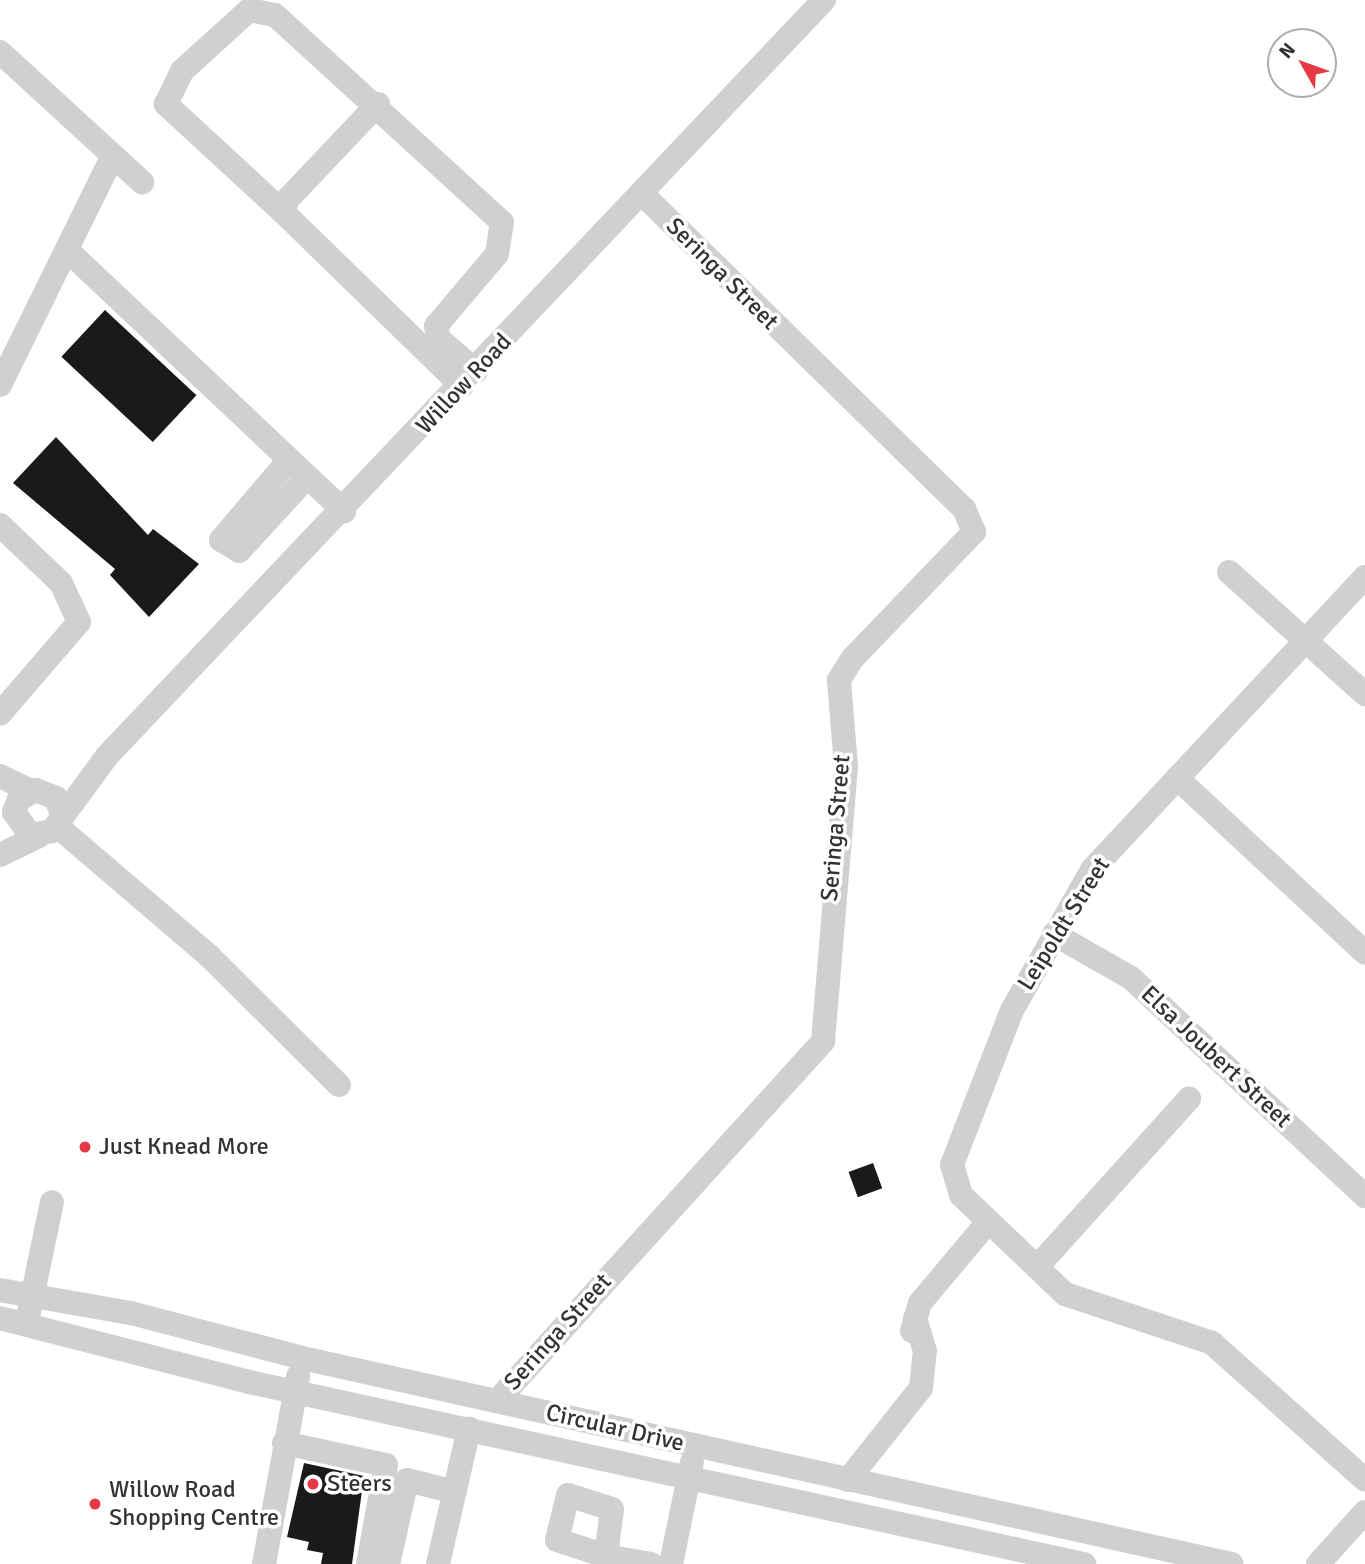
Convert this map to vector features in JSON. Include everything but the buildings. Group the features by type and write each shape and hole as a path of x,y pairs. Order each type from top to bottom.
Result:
{"street":[{"name":"Willow Road","path":"0,855 52,825 101,764 469,379 824,0"},
{"path":"255,9 275,15 378,104 504,228 482,278 436,326 439,339 469,379 169,113 167,93 182,71 233,19 255,9"},
{"path":"0,52 142,182"},
{"path":"284,213 287,200 378,104"},
{"path":"0,385 113,158"},
{"name":"Seringa Street","path":"497,1401 823,1041 846,758 838,717 839,680 853,657 974,532 964,509 642,194"},
{"path":"67,250 344,510"},
{"path":"289,460 221,540 239,551 307,477"},
{"path":"0,525 61,583 79,622 0,714"},
{"path":"1229,572 1365,694"},
{"name":"Leipoldt Street","path":"1365,577 1100,861 1054,934 1006,1024 954,1157 957,1188 988,1222 1080,1303 1212,1343 1365,1480"},
{"name":"Willow Road","path":"0,835 15,813 37,791 101,764"},
{"path":"0,776 37,791 52,825 209,956 339,1084"},
{"path":"1177,778 1365,953"},
{"path":"0,782 22,831 52,825"},
{"name":"Elsa Joubert Street","path":"1054,934 1131,978 1365,1196"},
{"path":"1037,1267 1189,1099"},
{"path":"27,1327 52,1202"},
{"path":"848,1480 920,1388 925,1350 913,1328 943,1273 988,1222"},
{"name":"Circular Drive","path":"0,1290 131,1313 302,1358 1231,1564"},
{"name":"Circular Drive","path":"0,1318 27,1327 295,1391 1049,1560 1084,1564"},
{"path":"264,1564 284,1443 302,1358"},
{"path":"438,1564 469,1429"},
{"path":"284,1443 386,1465 368,1564"},
{"path":"671,1564 695,1446"},
{"path":"388,1564 407,1479 454,1492"},
{"path":"1318,1564 1365,1512"},
{"path":"606,1556 652,1564"}],"place":[{"name":"Just Knead More","path":"85,1147"},
{"name":"Steers","path":"313,1484"},
{"name":"Willow Road Shopping Centre","path":"95,1504"}]}
